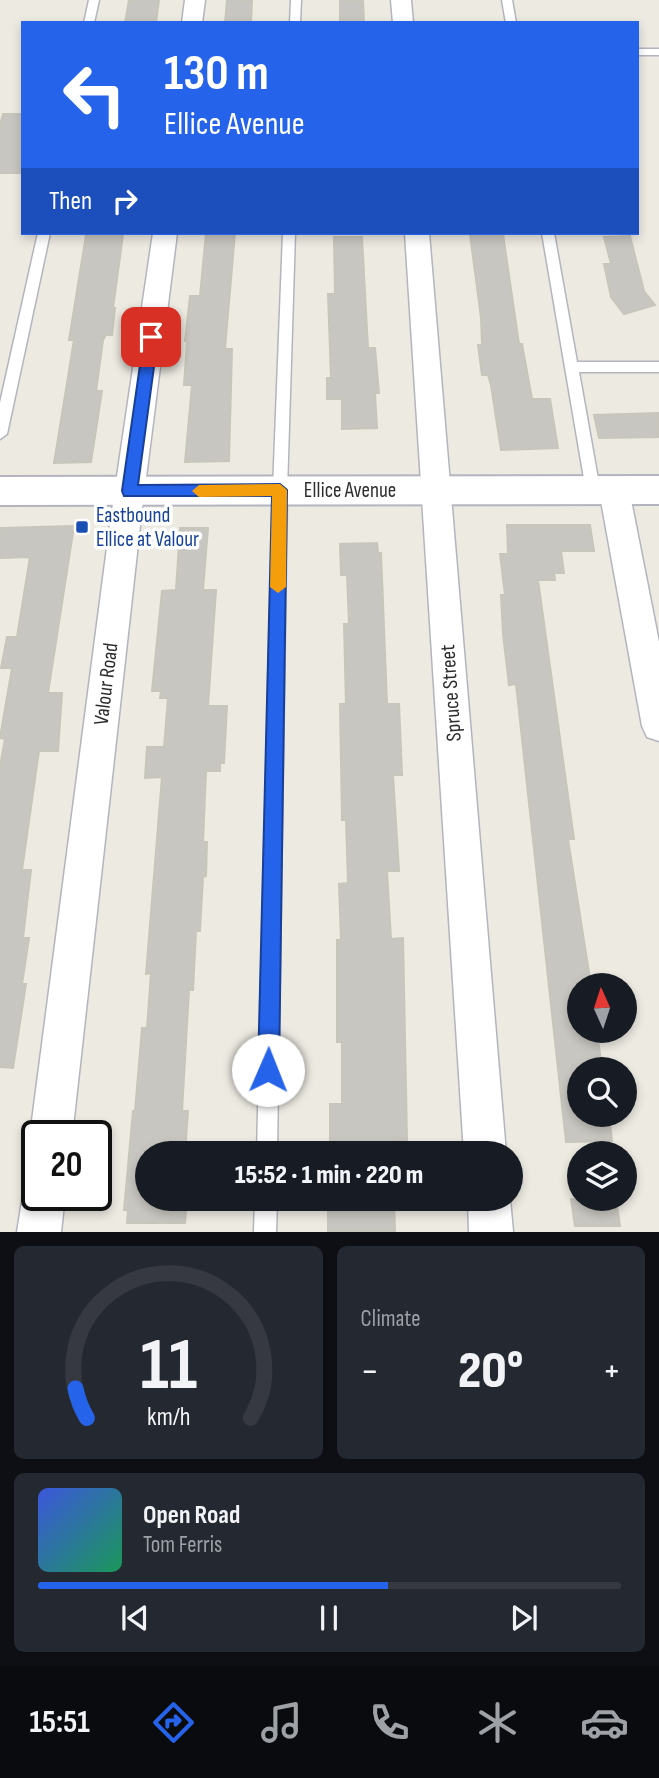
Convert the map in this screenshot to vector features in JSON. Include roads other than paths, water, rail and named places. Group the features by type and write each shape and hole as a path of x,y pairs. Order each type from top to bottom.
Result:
{"main road":[{"name":"Ellice Avenue","path":"0,491 659,490"}],"street":[{"path":"192,21 195,0"},
{"path":"401,0 403,21"},
{"name":"Valour Road","path":"53,1120 130,491 165,235"},
{"name":"Spruce Street","path":"417,235 484,1141"},
{"path":"603,490 659,726"},
{"path":"39,1232 42,1211"},
{"path":"490,1211 491,1232"}],"lane":[{"path":"89,21 94,0"},
{"path":"295,21 296,0"},
{"path":"507,0 511,21"},
{"path":"639,52 659,52"},
{"path":"0,433 44,235"},
{"path":"267,1141 280,490 289,235"},
{"path":"548,235 572,367 603,490"},
{"path":"572,367 659,367"},
{"path":"265,1232 266,1211"}],"place":[{"name":"Eastbound Ellice at Valour","path":"82,527"}]}
